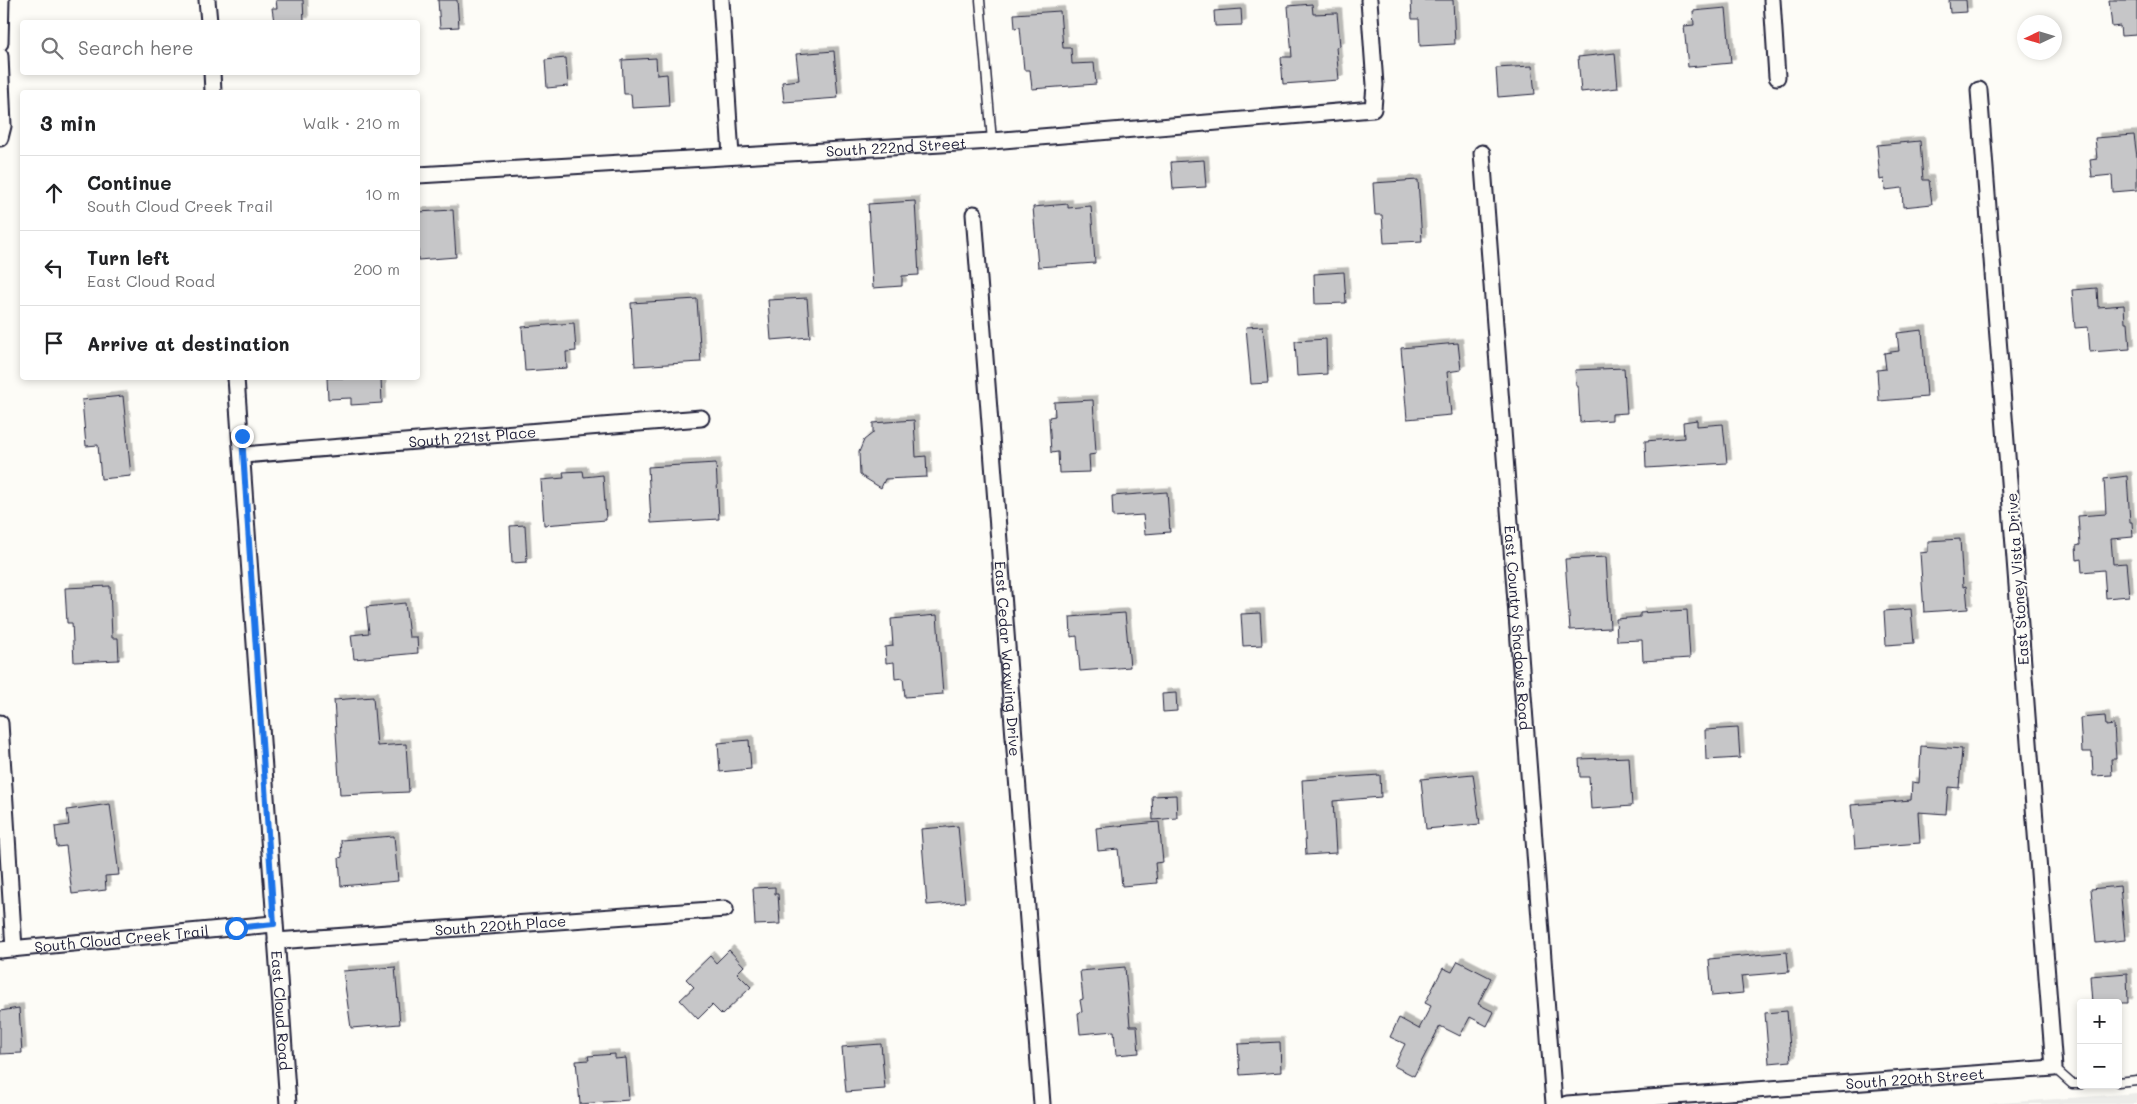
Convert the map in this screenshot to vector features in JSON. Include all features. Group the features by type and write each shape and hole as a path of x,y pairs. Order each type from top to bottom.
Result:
{"street":[{"path":"0,43 1,0"},
{"path":"207,0 208,20"},
{"path":"721,0 731,156"},
{"name":"South 222nd Street","path":"420,175 992,141 1373,109 1375,85 1369,0"},
{"path":"1772,0 1776,77"},
{"path":"0,56 3,126 0,138"},
{"path":"212,75 213,90"},
{"name":"East Stoney Vista Drive","path":"1979,90 2054,1068"},
{"name":"East Country Shadows Road","path":"1482,152 1554,1104"},
{"name":"East Cedar Waxwing Drive","path":"974,214 1042,1104"},
{"name":"East Cloud Road","path":"236,380 288,1104"},
{"name":"South 221st Place","path":"243,455 701,418"},
{"path":"0,723 7,950"},
{"name":"South 220th Place","path":"276,941 726,908"},
{"name":"South Cloud Creek Trail","path":"7,950 274,924"},
{"name":"South 220th Street","path":"1567,1104 2054,1068"}],"lane":[{"path":"980,0 992,141"},
{"path":"2054,1068 2072,1084 2077,1084"},
{"path":"2122,1082 2137,1080"}],"shaded area":[{"path":"2137,1093 2137,1104 1988,1104"}],"building":[{"path":"276,0 303,0 304,20 274,20 272,8 277,8"},
{"path":"438,0 457,0 459,27 440,28"},
{"path":"1411,0 1453,0 1455,44 1420,46 1419,19 1412,19"},
{"path":"1949,0 1966,0 1967,12 1950,13"},
{"path":"2109,0 2137,0 2137,35 2121,36 2120,26 2112,27"},
{"path":"1312,4 1313,14 1337,13 1340,46 1336,47 1339,80 1283,84 1281,57 1292,57 1288,6"},
{"path":"1726,8 1731,63 1688,67 1684,26 1694,25 1693,11"},
{"path":"1241,9 1242,25 1215,26 1214,11"},
{"path":"1060,11 1063,48 1071,48 1072,64 1094,63 1096,84 1032,89 1030,70 1024,70 1020,27 1015,28 1014,14"},
{"path":"834,51 838,98 784,102 782,82 799,80 796,54"},
{"path":"1615,53 1618,88 1581,92 1578,57"},
{"path":"566,58 568,86 547,88 545,60"},
{"path":"656,58 657,75 667,74 669,106 632,108 631,94 624,94 622,60"},
{"path":"1532,66 1535,94 1498,97 1496,68"},
{"path":"2134,135 2137,157 2137,190 2113,192 2112,175 2092,177 2090,160 2097,159 2095,138"},
{"path":"1920,141 1923,180 1929,180 1932,204 1903,207 1902,188 1885,190 1884,179 1880,180 1877,145"},
{"path":"1204,160 1206,187 1173,189 1171,162"},
{"path":"1418,180 1422,241 1384,243 1382,215 1375,215 1373,183"},
{"path":"915,201 919,275 902,276 902,286 873,288 868,204"},
{"path":"1068,204 1068,208 1091,206 1095,263 1038,267 1033,207"},
{"path":"453,210 456,257 420,260 420,212"},
{"path":"1344,272 1346,303 1315,304 1314,274"},
{"path":"2097,288 2098,307 2124,305 2125,323 2128,323 2130,349 2090,352 2088,327 2075,328 2072,290"},
{"path":"807,298 810,337 771,340 768,300"},
{"path":"697,299 701,362 635,366 631,303"},
{"path":"574,323 576,351 566,352 567,368 525,371 522,327"},
{"path":"1263,326 1268,383 1251,384 1246,327"},
{"path":"1922,330 1927,397 1879,401 1877,370 1886,369 1884,353 1899,351 1897,333"},
{"path":"1326,339 1327,374 1297,376 1295,341"},
{"path":"1458,343 1461,370 1447,372 1451,415 1407,419 1401,348"},
{"path":"1624,368 1627,413 1612,414 1612,420 1580,422 1575,370"},
{"path":"327,380 381,380 382,403 351,405 351,398 328,399"},
{"path":"123,396 131,476 101,479 98,445 86,446 82,400"},
{"path":"1093,400 1096,454 1089,455 1090,472 1059,473 1058,452 1051,453 1049,417 1055,416 1054,402"},
{"path":"914,420 916,457 926,456 927,477 885,479 881,488 860,475 859,452 864,440 873,433 873,423"},
{"path":"1697,420 1697,426 1723,424 1727,463 1646,468 1645,441 1684,438 1683,422"},
{"path":"716,463 719,519 651,523 648,467"},
{"path":"583,471 584,477 603,475 606,520 544,525 541,480 564,478 563,472"},
{"path":"2127,476 2130,522 2132,522 2133,537 2111,539 2113,564 2126,563 2129,596 2106,598 2104,570 2082,572 2081,559 2077,560 2076,546 2080,545 2078,516 2106,514 2104,479"},
{"path":"1167,492 1170,532 1145,534 1143,515 1113,517 1112,496"},
{"path":"525,525 527,562 512,563 510,526"},
{"path":"1960,539 1963,587 1966,586 1968,609 1924,612 1920,553 1928,552 1928,541"},
{"path":"1606,557 1610,628 1570,630 1565,559"},
{"path":"110,586 112,638 118,638 119,660 74,662 72,623 67,623 65,588"},
{"path":"405,603 409,637 417,637 418,653 354,659 351,635 369,633 366,607"},
{"path":"1911,609 1914,643 1886,645 1884,611"},
{"path":"1687,610 1690,658 1643,661 1642,640 1617,641 1616,619 1640,617 1640,613"},
{"path":"1125,613 1130,667 1080,671 1077,636 1071,637 1070,617"},
{"path":"1260,613 1262,645 1243,646 1241,614"},
{"path":"937,615 943,694 905,697 903,678 895,679 894,662 886,663 885,647 893,646 891,619"},
{"path":"1176,693 1177,711 1163,712 1162,694"},
{"path":"373,697 377,746 406,744 409,792 340,795 334,700"},
{"path":"2105,716 2106,726 2114,725 2116,759 2111,759 2112,775 2093,776 2092,752 2082,752 2080,718"},
{"path":"1738,728 1740,758 1706,760 1705,730"},
{"path":"749,740 751,769 720,772 718,743"},
{"path":"1921,746 1962,749 1959,788 1948,787 1946,814 1918,812 1920,843 1855,848 1851,805 1911,800 1912,782 1919,783"},
{"path":"1629,757 1632,806 1591,809 1589,777 1580,777 1579,759"},
{"path":"1473,774 1480,824 1426,829 1421,779"},
{"path":"1380,775 1381,797 1333,801 1336,853 1306,855 1302,780"},
{"path":"1176,795 1177,818 1153,820 1152,796"},
{"path":"110,804 119,875 105,876 106,890 72,894 66,846 57,847 55,827 69,825 67,810"},
{"path":"1159,822 1163,862 1155,863 1157,883 1122,886 1118,849 1098,851 1096,828"},
{"path":"958,826 965,902 927,905 921,829"},
{"path":"394,836 398,881 341,886 339,858 342,857 341,840"},
{"path":"2120,886 2125,940 2096,943 2091,889"},
{"path":"775,887 775,894 778,894 780,924 755,925 753,888"},
{"path":"729,950 744,966 737,973 751,987 722,1015 712,1005 698,1019 680,1000 694,987 686,979 710,956 716,963"},
{"path":"1787,952 1789,972 1741,976 1743,993 1712,996 1709,959"},
{"path":"1458,961 1491,978 1478,1004 1494,1012 1487,1026 1470,1017 1460,1036 1440,1026 1414,1076 1394,1066 1405,1044 1390,1037 1399,1018 1419,1029 1431,1006 1425,1003 1443,968 1452,972"},
{"path":"395,967 400,1024 351,1028 343,971"},
{"path":"1125,967 1130,1026 1137,1026 1139,1053 1116,1055 1114,1031 1080,1034 1078,1013 1082,1012 1080,1000 1083,999 1080,971"},
{"path":"2127,973 2128,1003 2122,1003 2122,999 2092,999 2090,976"},
{"path":"19,1008 22,1053 0,1054 0,1011"},
{"path":"1787,1011 1791,1061 1769,1063 1765,1013"},
{"path":"1280,1042 1281,1072 1240,1075 1238,1044"},
{"path":"881,1044 885,1089 846,1092 842,1047"},
{"path":"615,1054 615,1059 626,1058 629,1100 580,1104 576,1061 589,1060 588,1056"}],"route":[{"path":"236,928 274,924 242,436"}]}
